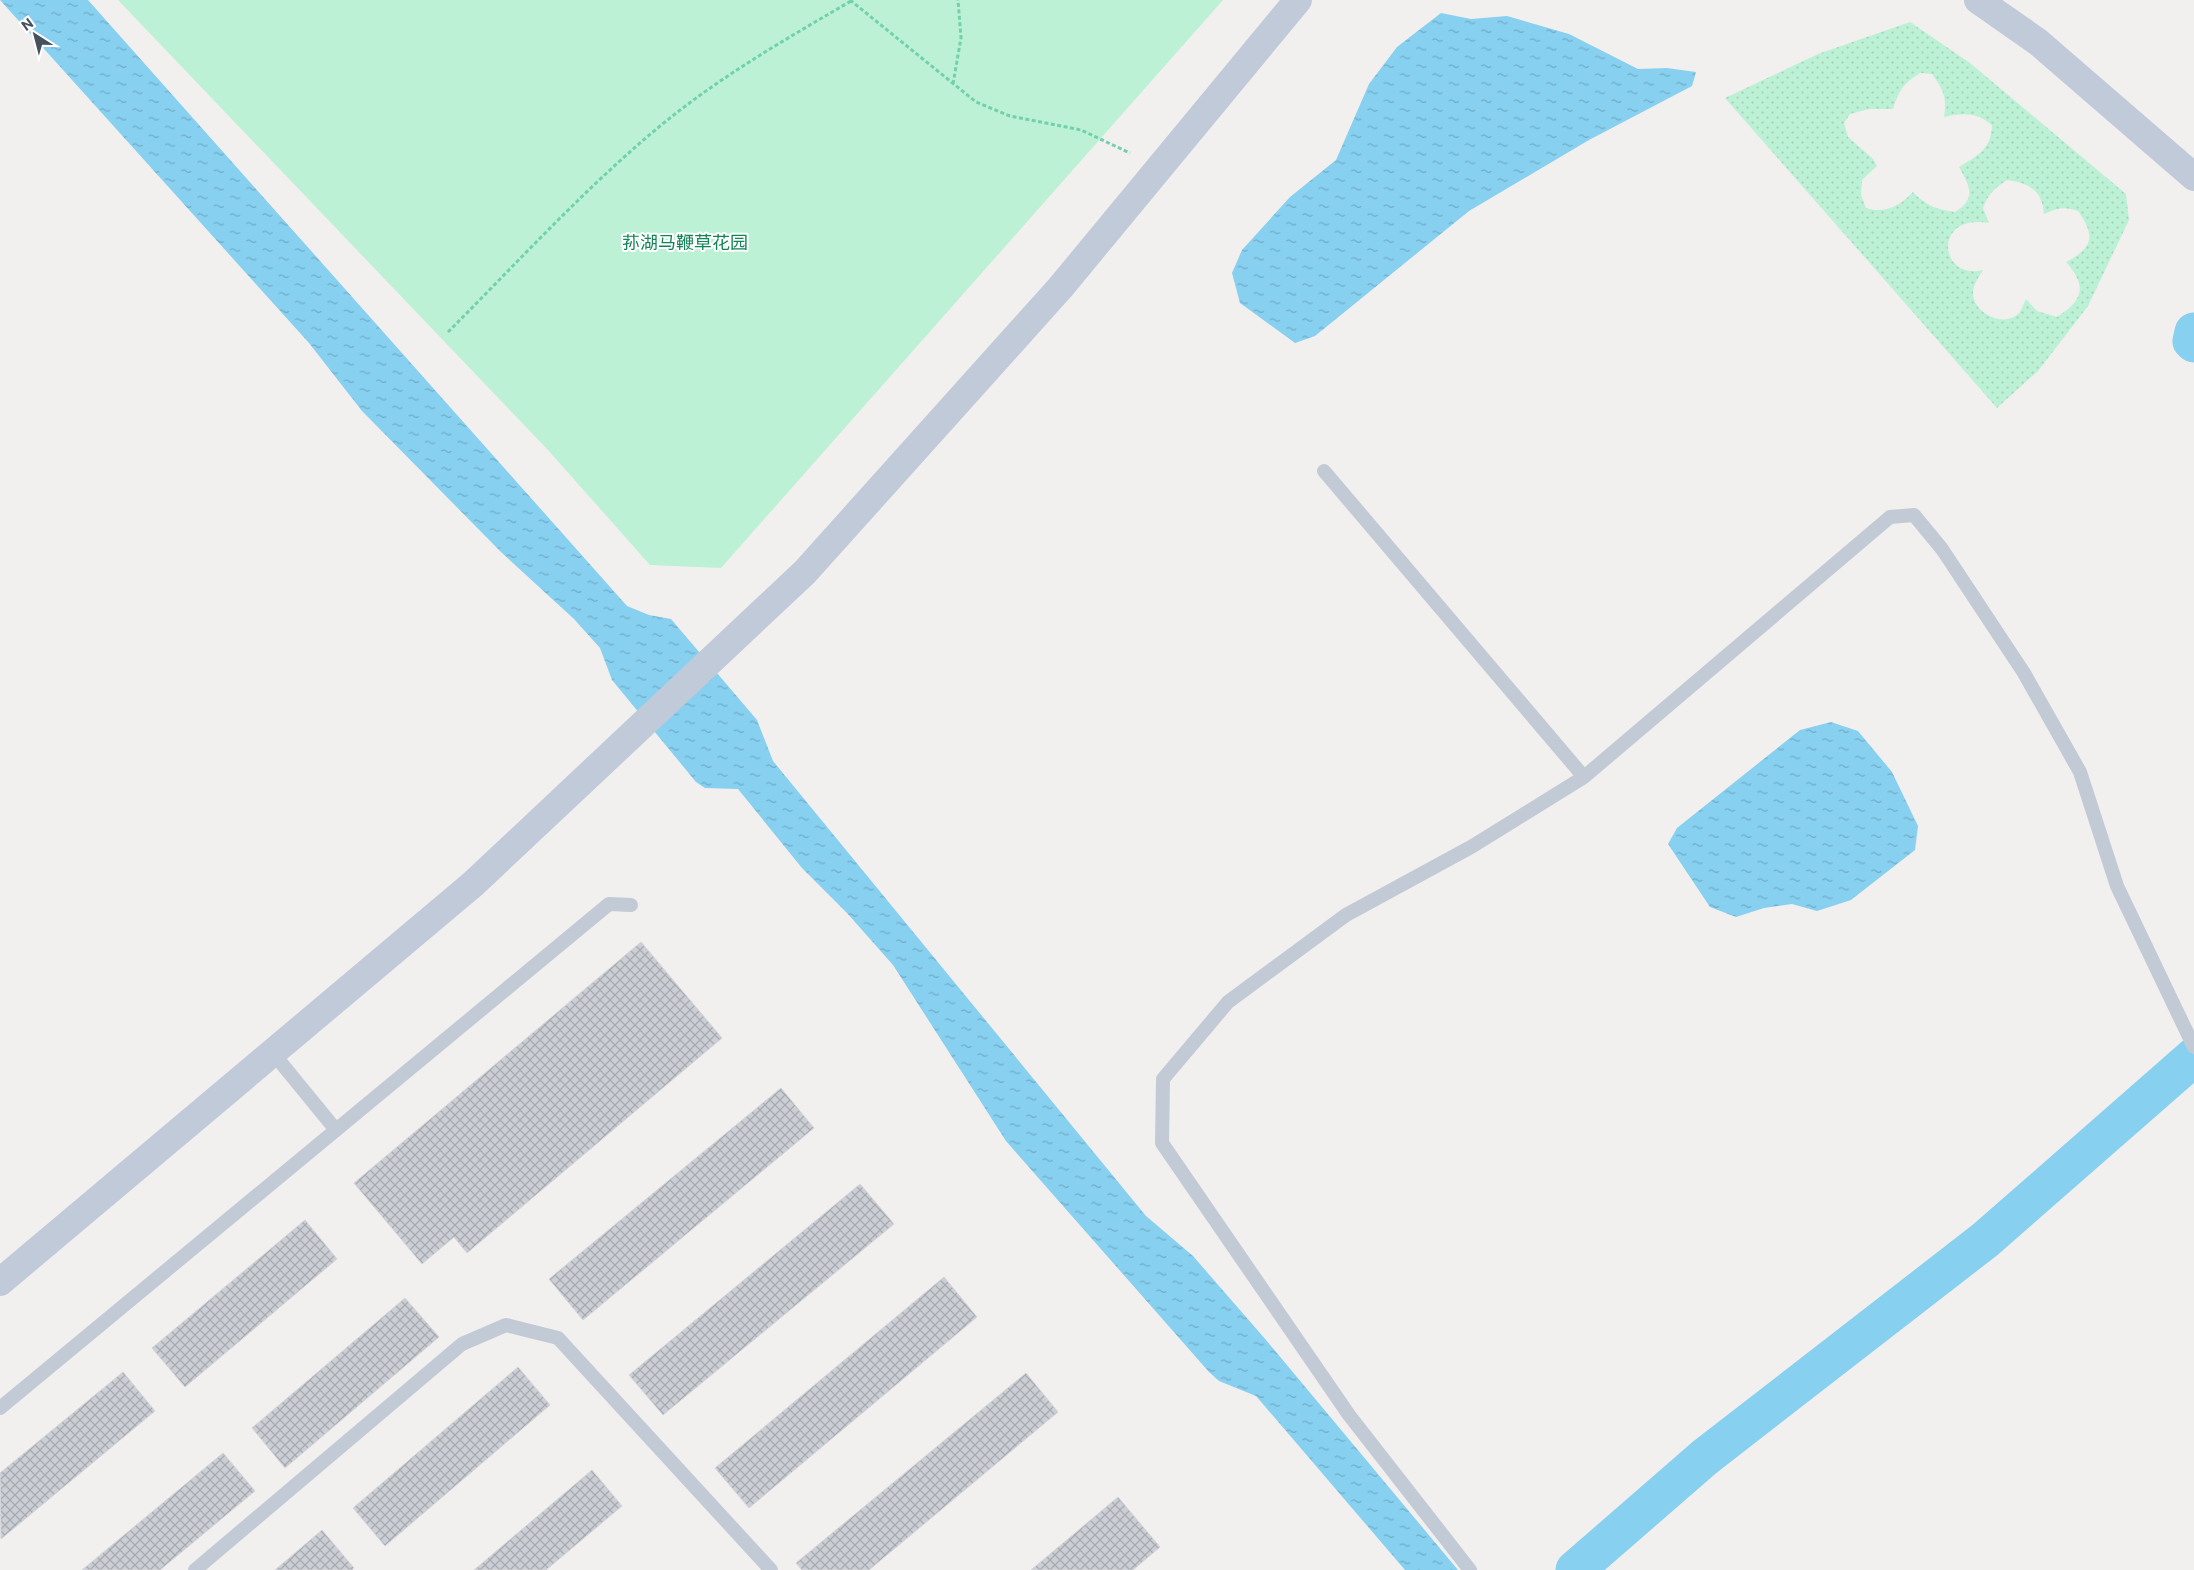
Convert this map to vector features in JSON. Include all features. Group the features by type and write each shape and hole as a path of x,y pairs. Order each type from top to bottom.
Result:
{"street":[{"path":"0,1282 473,884 805,572 1060,288 1298,0"},
{"path":"1978,0 2038,42 2193,176"}],"lane":[{"path":"1324,471 1584,776"},
{"path":"1470,1570 1349,1415 1162,1143 1163,1079 1228,1002 1346,915 1471,847 1584,776 1890,518 1914,515 1942,549 2024,672 2080,772 2117,886 2194,1047"},
{"path":"0,1408 609,904 631,905"},
{"path":"273,1053 336,1130"},
{"path":"195,1570 462,1344 506,1325 558,1338 772,1570"}],"path":[{"path":"448,332 605,176 675,114 768,49 850,0 976,102 1010,116 1081,130 1161,166"},
{"path":"953,85 961,38 958,0"}],"green space":[{"name":"荪湖马鞭草花园","path":"118,0 1223,0 721,568 650,565 548,450"},
{"path":"1910,22 1970,63 2126,194 2129,220 2088,306 2038,371 1997,408 1725,98 1818,54","holes":["1920,73 1932,74 1944,94 1944,117 1969,115 1980,118 1992,125 1986,146 1978,155 1959,167 1966,180 1969,197 1962,207 1955,212 1932,206 1913,192 1892,208 1880,210 1866,208 1861,195 1862,180 1877,166 1873,159 1848,137 1844,123 1850,114 1869,109 1893,109 1902,88","2007,180 2022,183 2033,189 2040,199 2044,214 2061,208 2073,209 2078,211 2088,228 2089,241 2086,246 2082,252 2066,262 2077,278 2080,292 2073,305 2057,317 2037,311 2026,299 2019,313 2014,317 2000,319 1987,315 1977,305 1973,295 1975,284 1983,270 1968,271 1957,266 1951,257 1948,247 1950,236 1958,228 1971,223 1989,223 1983,208 1985,203 1992,192"]}],"water":[{"path":"0,0 88,0 627,606 649,615 671,619 757,720 773,761 1146,1216 1193,1256 1266,1340 1458,1570 1405,1570 1256,1396 1219,1381 1209,1372 1006,1141 893,965 847,913 802,868 738,789 705,788 696,782 612,680 600,648 574,619 501,552 362,411 309,343"},
{"path":"1441,13 1471,19 1507,16 1569,34 1638,69 1667,68 1696,72 1692,86 1589,140 1469,211 1315,336 1295,343 1240,303 1232,273 1242,250 1290,197 1336,160 1369,84 1397,47"},
{"path":"1831,722 1858,731 1892,772 1918,826 1915,850 1851,900 1817,911 1792,904 1764,908 1736,917 1710,907 1668,844 1677,828 1800,730"}],"building":[{"path":"641,942 722,1038 467,1253 454,1237 422,1264 354,1183"},
{"path":"781,1088 814,1128 583,1320 549,1279"},
{"path":"860,1184 894,1224 663,1415 629,1375"},
{"path":"305,1220 337,1259 185,1387 152,1348"},
{"path":"944,1277 977,1317 749,1508 715,1468"},
{"path":"405,1298 439,1337 285,1468 252,1428"},
{"path":"518,1367 550,1405 385,1546 353,1508"},
{"path":"123,1372 155,1411 1,1539 0,1473"},
{"path":"1026,1373 1058,1412 869,1570 802,1570 796,1563"},
{"path":"223,1453 255,1491 160,1570 82,1570"},
{"path":"592,1470 622,1506 546,1570 474,1570"},
{"path":"1118,1497 1160,1547 1133,1570 1031,1570"},
{"path":"322,1530 354,1568 352,1570 275,1570"}],"waterway":[{"path":"2194,332 2192,341 2194,343"},
{"path":"1575,1570 1705,1457 1985,1240 2194,1057"}]}
